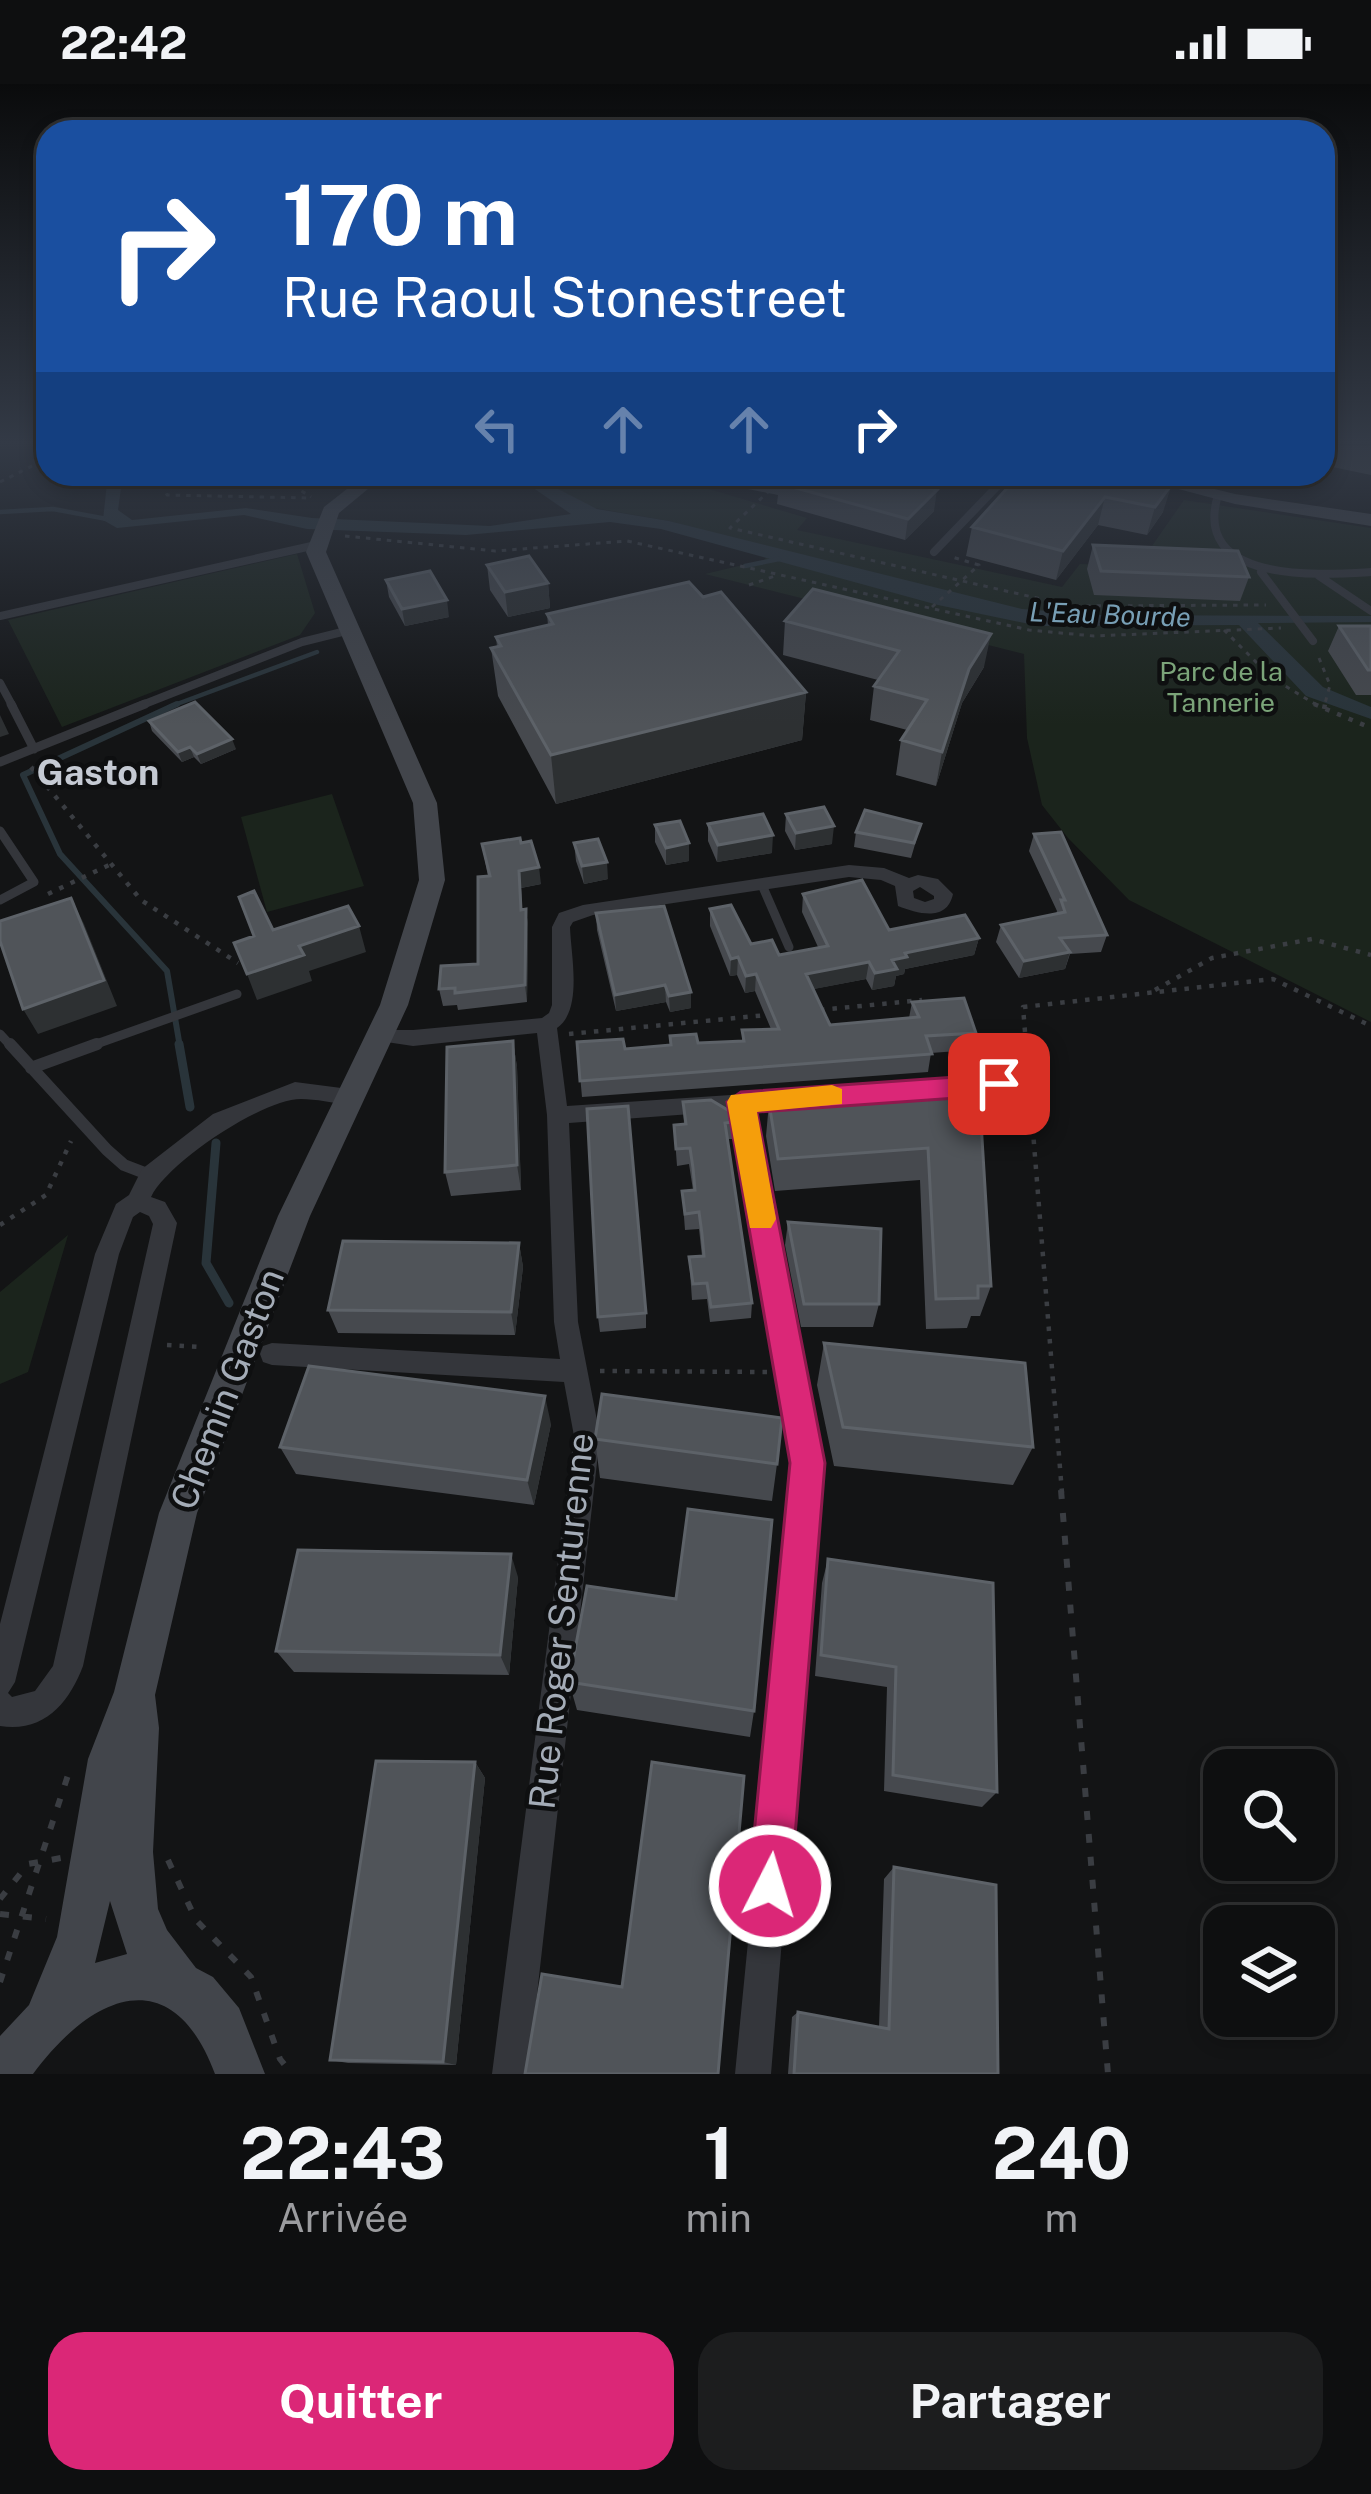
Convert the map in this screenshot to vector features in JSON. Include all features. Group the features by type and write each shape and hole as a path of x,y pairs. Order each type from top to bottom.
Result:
{"street":[{"name":"Chemin Gaston","path":"2,2074 50,2013 81,1938 110,1759 135,1692 160,1577 205,1435 380,1035 419,935 432,880 433,845 425,802 353,629 329,539"},
{"path":"380,1035 413,1038 548,1030 562,1005 561,926 566,918 590,909 849,871 884,874 907,884"},
{"name":"Rue Roger Senturenne","path":"510,2074 587,1436 566,1322 557,1114 548,1030"},
{"path":"557,1114 999,1084"},
{"path":"0,1682 106,1254 124,1211 137,1202 150,1174 221,1120 304,1088 350,1097"},
{"path":"741,1102 808,1463 753,2074"},
{"path":"0,1705 5,1713 35,1710 61,1686 165,1223 157,1209 137,1202"},
{"path":"272,1354 576,1371"},
{"name":"Chemin Gaston","path":"135,1692 141,1751 132,1900 144,1939 177,1980 207,2000 218,2015 240,2074"},
{"name":"Chemin Gaston","path":"50,2013 94,1985 138,1974 177,1980"}],"lane":[{"path":"0,616 309,539"},
{"path":"934,552 947,539"},
{"path":"1221,539 1261,572 1313,641"},
{"path":"1261,572 1371,572"},
{"path":"1316,574 1371,611"},
{"path":"0,762 302,641 353,629"},
{"path":"0,683 34,749"},
{"path":"0,831 34,882 0,900"},
{"path":"762,885 789,947"},
{"path":"31,1068 237,994"},
{"path":"0,1034 124,1165 150,1174"}],"path":[{"path":"418,539 493,551 613,540 1029,630 1094,636 1266,628"},
{"path":"776,539 1072,606 1293,609"},
{"path":"932,607 979,565 934,552"},
{"path":"749,585 775,576"},
{"path":"1224,630 1283,689 1323,712 1371,728"},
{"path":"1313,641 1330,686 1323,712"},
{"path":"21,754 140,900 238,963"},
{"path":"37,899 111,864"},
{"path":"1152,992 1212,958 1312,939 1371,955"},
{"path":"1108,2074 1023,1007 1273,979 1371,1027"},
{"path":"806,1011 922,1000"},
{"path":"548,1030 782,1013"},
{"path":"0,1225 46,1196 80,1122"},
{"path":"139,1343 203,1347"},
{"path":"576,1371 789,1372"},
{"path":"180,1887 196,1920 251,1977 280,2059 292,2074"},
{"path":"0,1914 22,1920"}],"green space":[{"name":"Parc de la Tannerie","path":"733,539 838,539 1062,587 1080,564 1138,566 1157,539 1371,539 1371,1022 1129,900 1068,838 1042,805 1027,738 1024,654 705,574 764,560 773,550"},
{"path":"297,554 315,613 300,635 62,727 8,620"},
{"path":"332,794 364,886 267,912 241,817"},
{"path":"68,1235 28,1372 0,1384 0,1292"}],"shaded area":[{"path":"697,539 741,539 1022,609 1101,615 1371,616 1371,622 1258,623 1323,687 1371,707 1371,719 1306,696 1239,625 1039,626 938,605"}],"building":[{"path":"1017,539 1072,539 1063,551"},
{"path":"1093,545 1238,551 1249,577 1101,571"},
{"path":"529,556 548,583 505,592 487,565"},
{"path":"430,571 447,600 402,609 386,580"},
{"path":"689,582 703,597 721,592 806,692 551,755 491,648 501,646 496,637 553,624 547,614"},
{"path":"813,589 991,634 969,669 942,752 901,740 927,700 874,686 899,651 785,621"},
{"path":"1339,626 1371,626 1371,670 1368,670"},
{"path":"195,702 232,739 197,754 190,747 178,752 149,721"},
{"path":"824,807 834,826 796,833 786,814"},
{"path":"865,810 921,824 914,843 856,832"},
{"path":"763,814 773,835 718,845 708,824"},
{"path":"680,821 689,843 666,848 655,825"},
{"path":"1061,832 1107,935 1060,938 1070,952 1024,961 1001,925 1065,912 1061,900 1065,900 1034,834"},
{"path":"520,838 521,843 531,841 539,867 519,871 521,910 526,909 525,985 455,993 455,988 439,989 441,966 478,964 478,877 490,876 482,844"},
{"path":"598,839 607,862 582,866 574,843"},
{"path":"862,880 889,930 965,915 979,938 905,953 907,957 892,960 897,969 875,973 869,962 806,974 830,1025 919,1017 912,1002 964,998 976,1033 926,1036 932,1054 580,1081 577,1042 623,1039 625,1049 671,1045 670,1036 696,1034 698,1043 744,1041 742,1030 779,1029 756,974 746,976 738,957 731,959 710,909 731,905 751,944 772,940 779,955 828,946 803,894"},
{"path":"254,891 273,930 348,906 359,926 299,946 304,955 247,974 234,943 254,936 239,897"},
{"path":"71,898 104,980 23,1009 0,941 0,921"},
{"path":"664,906 691,992 669,996 665,985 615,995 596,913"},
{"path":"513,1041 517,1165 445,1172 447,1047"},
{"path":"979,1089 991,1286 978,1286 978,1298 936,1299 928,1148 778,1159 769,1103"},
{"path":"711,1100 731,1112 733,1122 725,1123 752,1303 711,1307 707,1283 693,1284 689,1257 704,1256 702,1234 699,1212 685,1214 682,1191 695,1190 693,1168 690,1148 676,1149 674,1125 686,1124 683,1102"},
{"path":"628,1106 646,1313 598,1317 587,1109"},
{"path":"788,1222 881,1229 879,1304 804,1304"},
{"path":"343,1241 519,1243 511,1312 328,1310"},
{"path":"824,1343 1025,1363 1033,1447 843,1427"},
{"path":"309,1366 545,1396 527,1480 280,1447"},
{"path":"602,1394 782,1418 777,1464 595,1439"},
{"path":"688,1509 772,1520 754,1711 569,1682 587,1586 676,1599"},
{"path":"298,1550 511,1554 500,1655 276,1651"},
{"path":"828,1559 993,1583 997,1792 893,1775 896,1667 821,1655"},
{"path":"376,1761 475,1762 443,2062 330,2060"},
{"path":"652,1762 744,1776 718,2074 525,2074 542,1974 622,1987"},
{"path":"894,1867 996,1885 998,2074 794,2074 798,2012 889,2029"}],"waterway":[{"path":"745,566 779,559"},
{"path":"177,704 317,652"},
{"path":"169,707 177,704"},
{"path":"177,704 23,775 60,854 167,971 180,1047"},
{"path":"179,1044 190,1107"},
{"path":"216,1143 206,1263 229,1303"}],"slow traffic":[{"path":"761,1219 741,1102 832,1096"}],"district":[{"name":"Gaston","path":"98,772"}],"route":[{"path":"770,1886 808,1463 776,1311 741,1102 999,1084"}],"water label":[{"name":"L'Eau Bourde","path":"1110,615"}]}
